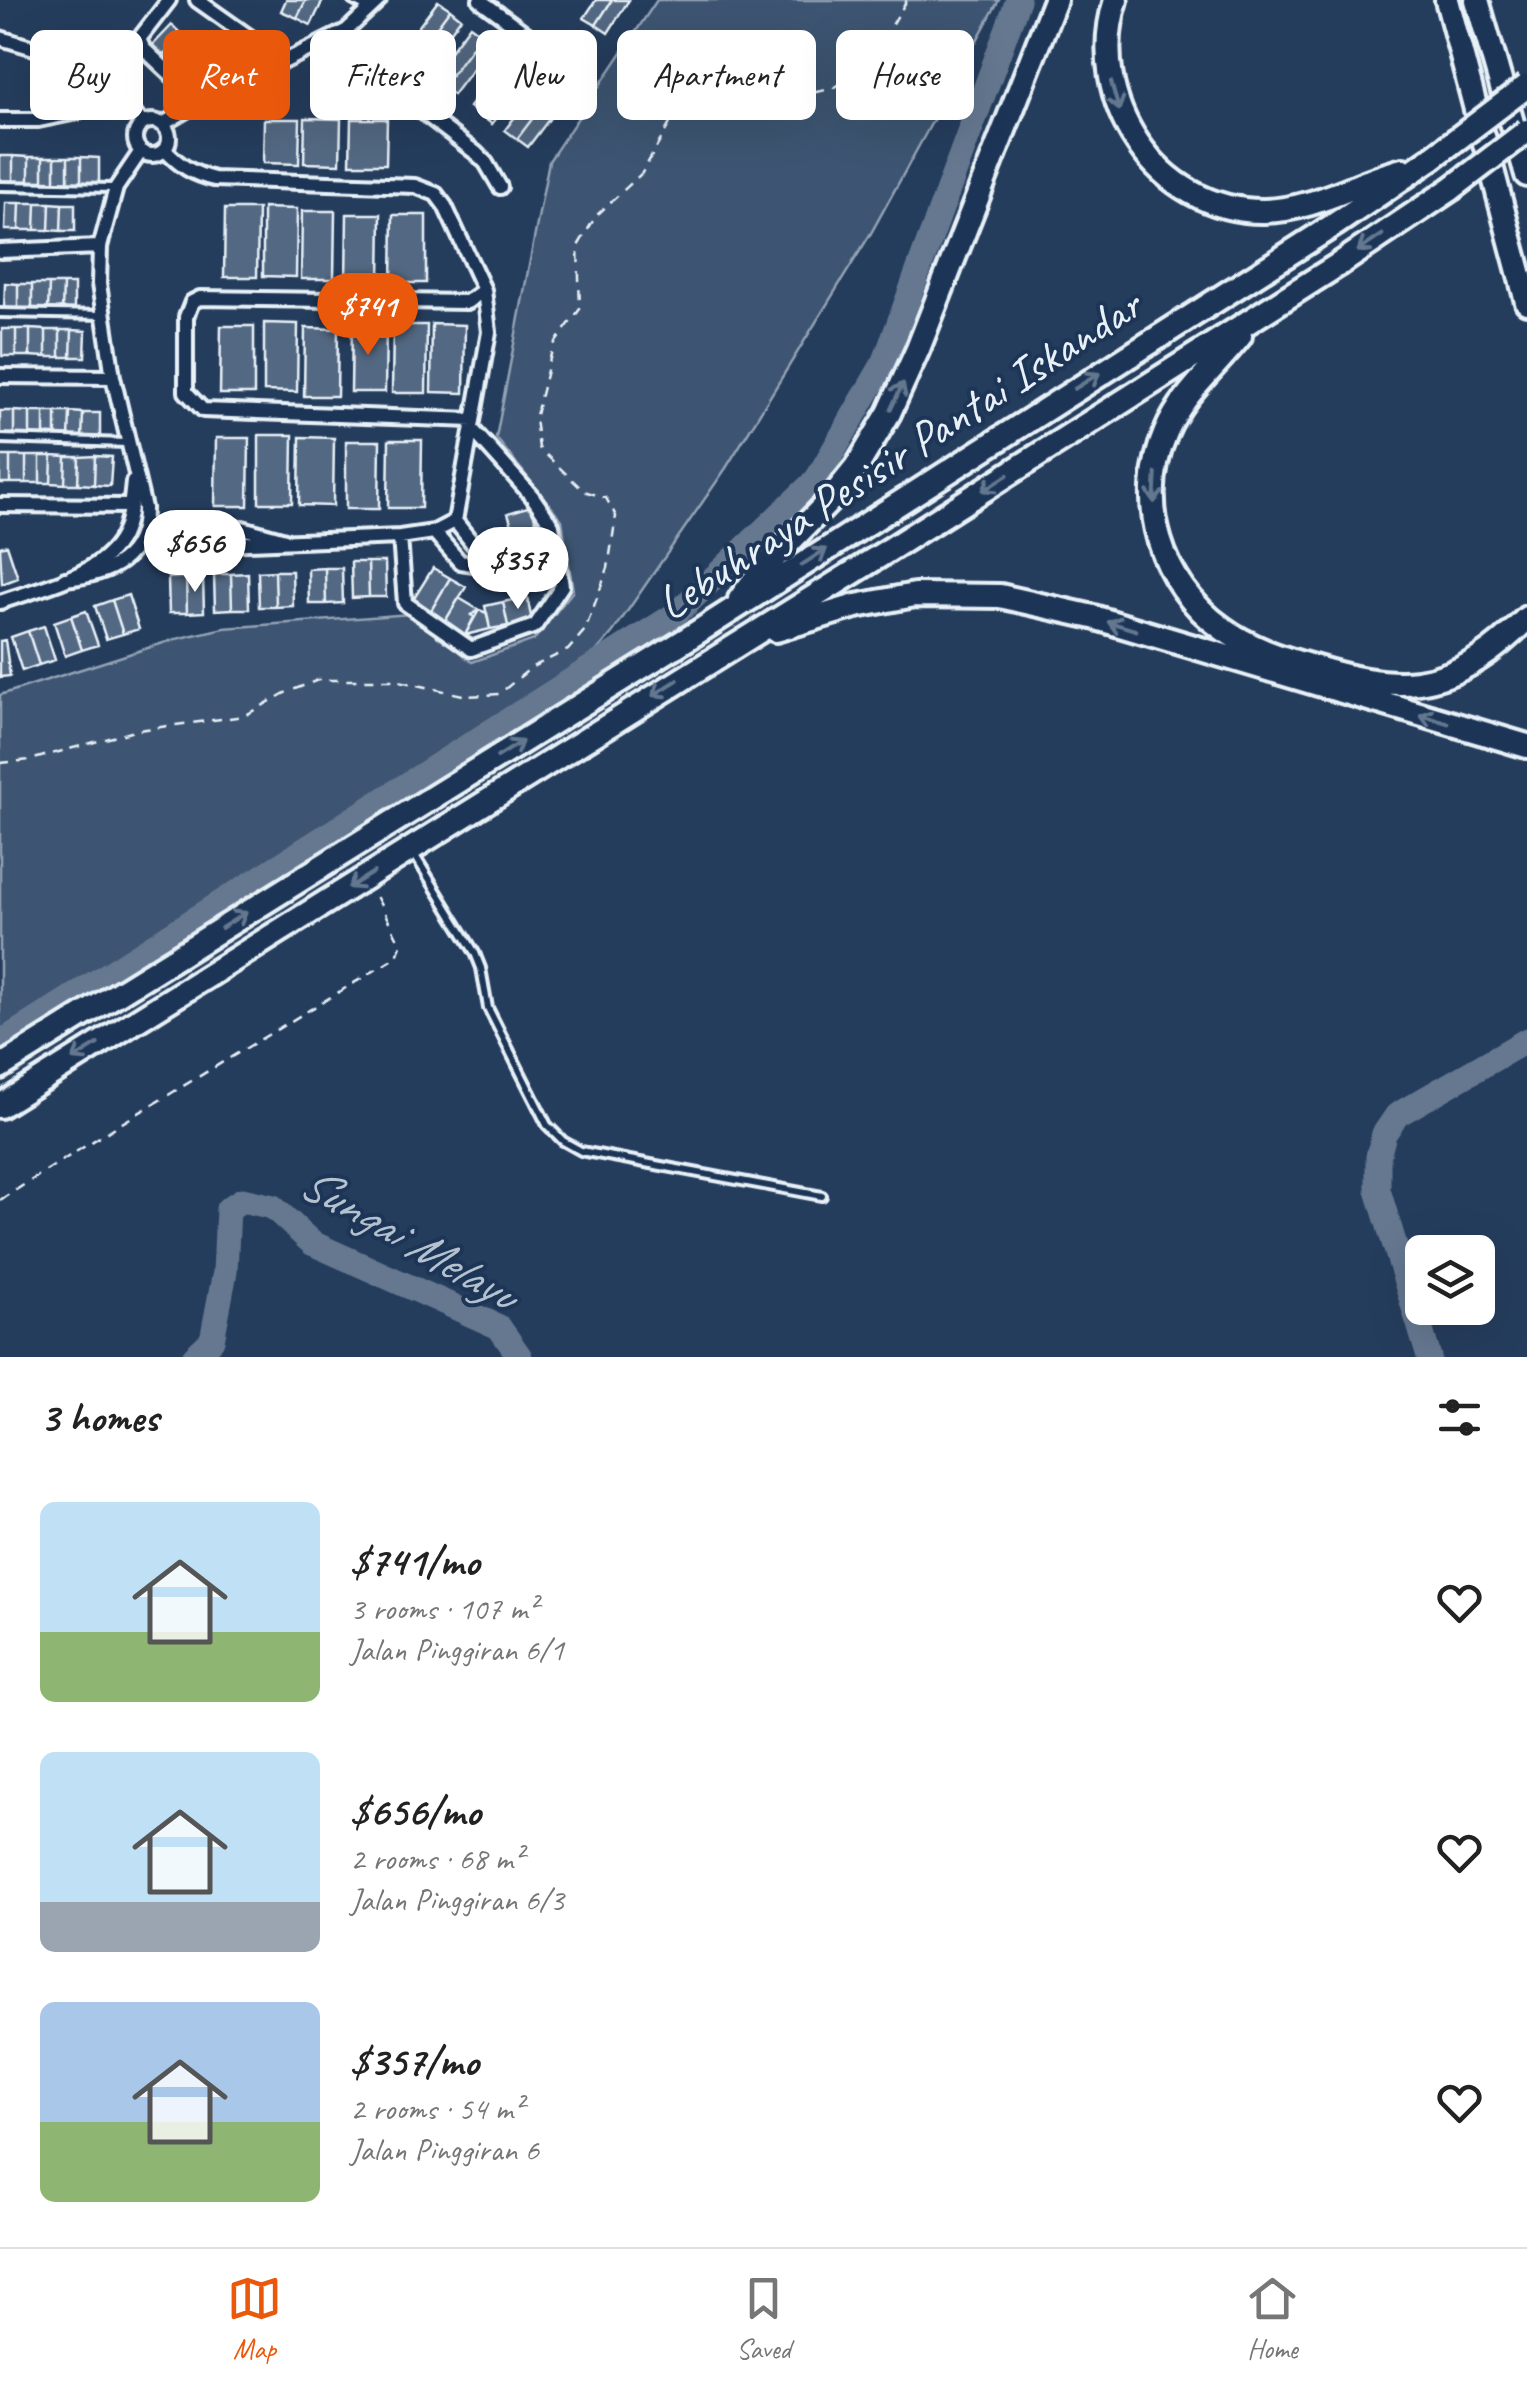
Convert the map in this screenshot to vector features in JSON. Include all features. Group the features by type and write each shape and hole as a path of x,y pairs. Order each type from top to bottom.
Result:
{"highway":[{"path":"732,610 761,570 856,468 889,413 918,349 1055,0"},
{"path":"1116,0 1108,71 1119,111 1139,147 1184,188 1220,205 1242,210 1276,210 1311,204 1428,161"},
{"path":"1431,0 1464,63"},
{"path":"1446,0 1527,302"},
{"path":"1477,0 1527,176"},
{"name":"Lebuhraya Pesisir Pantai Iskandar","path":"0,1067 732,610 1337,224 1527,86"},
{"name":"Lebuhraya Pesisir Pantai Iskandar","path":"0,1106 1254,317 1451,189 1527,131"},
{"path":"1254,317 1188,397 1166,431 1158,456 1154,504 1160,546 1182,589 1198,608 1221,628 1264,651 1347,676 1393,683 1420,682 1468,666 1508,638 1527,618"},
{"path":"748,637 884,599 943,593 1000,596 1093,617 1527,746"}],"street":[{"path":"163,67 143,48 140,39 168,0"},
{"path":"197,0 241,30"},
{"path":"480,0 520,30"},
{"path":"347,30 375,4"},
{"path":"0,38 72,59 104,76 143,124"},
{"path":"0,120 30,120"},
{"path":"162,124 169,120"},
{"path":"433,120 476,153 500,186"},
{"path":"143,124 162,124 170,137 165,150 150,156 140,151 135,137 143,124"},
{"path":"165,150 177,163 214,179 415,186 428,190 446,206 484,290 489,332 457,518 478,550 476,560 472,564 460,562 434,532"},
{"path":"0,602 65,579 108,570 136,547 144,526 144,508 113,377 99,284 100,247 116,188 140,151"},
{"path":"0,250 100,247"},
{"path":"400,537 405,602 471,649 536,626 562,586 552,525 472,425 203,410 186,392 186,317 192,302 200,298 467,302 484,290"},
{"path":"0,376 113,377"},
{"path":"65,579 114,549 131,506 134,476"},
{"path":"0,505 131,506"},
{"path":"284,540 242,528 192,527 185,537 196,545 400,537 434,532 457,518"}],"lane":[{"path":"352,0 375,4"},
{"path":"0,186 116,188"},
{"path":"0,313 104,315"},
{"path":"0,439 127,443"},
{"path":"411,848 475,953 488,1008 546,1125 564,1142 581,1151 822,1196"}],"path":[{"path":"0,763 30,760 138,730 244,716 318,680 395,680 467,696 499,694 532,667 568,650 585,630 608,568 616,516 606,498 584,491 539,448 535,419 553,346 580,309 578,246 596,216 642,173 690,88 715,80 745,82 789,97 832,89 867,67 907,0"},
{"path":"0,1200 397,956 401,945 398,936 366,877"}],"shaded area":[{"path":"657,0 999,0 974,46 974,30 836,30 836,120 933,120 871,233 726,468 613,632 588,661 526,705 0,1031 0,695 176,639 224,628 411,614 472,662 534,640 573,591 562,520 496,438 549,161 577,120 597,120 597,89 617,60 617,120 816,120 816,30 637,30"}],"building":[{"path":"286,0 306,0 297,18 281,11"},
{"path":"306,0 323,0 311,25 297,18"},
{"path":"596,0 612,0 596,25 584,18"},
{"path":"612,0 629,0 608,33 596,25"},
{"path":"438,1 450,9 434,30 416,30"},
{"path":"450,9 461,18 452,30 434,30"},
{"path":"470,25 477,30 476,42 456,68 456,44"},
{"path":"163,34 163,56 149,49"},
{"path":"476,42 476,65 456,91 456,68"},
{"path":"305,118 341,120 340,164 304,163"},
{"path":"300,119 299,164 263,163 264,120"},
{"path":"351,120 387,120 386,164 350,164"},
{"path":"513,120 531,120 517,139 505,130"},
{"path":"531,120 548,120 528,147 517,139"},
{"path":"0,156 13,156 13,183 0,183"},
{"path":"13,156 29,157 29,184 13,183"},
{"path":"29,157 43,157 43,184 29,184"},
{"path":"43,157 55,157 55,184 43,184"},
{"path":"55,157 68,157 68,184 55,184"},
{"path":"68,157 81,157 81,184 68,184"},
{"path":"81,157 99,158 99,185 81,184"},
{"path":"6,203 20,203 19,230 5,230"},
{"path":"20,203 36,203 35,230 19,230"},
{"path":"36,203 50,203 49,230 35,230"},
{"path":"50,203 62,204 61,231 49,230"},
{"path":"62,204 75,204 75,231 61,231"},
{"path":"263,208 297,209 296,277 263,276"},
{"path":"225,209 258,209 257,277 224,277"},
{"path":"302,211 335,211 334,279 301,279"},
{"path":"347,214 381,214 380,282 346,282"},
{"path":"393,215 426,215 426,283 392,283"},
{"path":"5,283 18,284 18,311 4,311"},
{"path":"18,284 32,284 32,311 18,311"},
{"path":"32,284 49,284 48,311 32,311"},
{"path":"49,284 63,284 62,311 48,311"},
{"path":"63,284 74,284 74,311 62,311"},
{"path":"264,323 298,324 297,392 264,391"},
{"path":"352,324 386,324 385,392 351,392"},
{"path":"432,324 465,325 464,393 431,392"},
{"path":"393,325 427,325 426,393 392,393"},
{"path":"221,326 254,326 254,394 220,394"},
{"path":"305,328 338,329 337,396 304,396"},
{"path":"2,329 16,329 16,356 2,356"},
{"path":"16,329 30,329 30,356 16,356"},
{"path":"30,329 46,330 46,357 30,356"},
{"path":"46,330 60,330 60,357 46,357"},
{"path":"60,330 72,330 71,357 60,357"},
{"path":"72,330 86,331 85,357 71,357"},
{"path":"0,411 14,411 14,438 0,438"},
{"path":"14,411 30,412 30,439 14,438"},
{"path":"30,412 44,412 44,439 30,439"},
{"path":"44,412 56,412 56,439 44,439"},
{"path":"56,412 70,412 69,439 56,439"},
{"path":"70,412 83,413 82,440 69,439"},
{"path":"83,413 100,413 100,440 82,440"},
{"path":"259,435 293,435 292,503 259,503"},
{"path":"300,437 334,438 333,506 299,505"},
{"path":"216,438 249,438 248,506 215,506"},
{"path":"389,440 422,440 421,508 388,508"},
{"path":"346,441 380,441 379,509 346,509"},
{"path":"0,456 10,456 10,483 0,483"},
{"path":"10,456 26,456 26,483 10,483"},
{"path":"26,456 40,456 40,483 26,483"},
{"path":"40,456 52,456 51,483 40,483"},
{"path":"52,456 66,457 65,484 51,483"},
{"path":"95,456 94,485 78,484 79,457"},
{"path":"95,456 112,457 110,486 94,485"},
{"path":"66,457 79,457 78,484 65,484"},
{"path":"531,506 540,533 517,541 508,513"},
{"path":"540,533 547,555 524,562 517,541"},
{"path":"7,545 18,578 2,584 0,547"},
{"path":"547,555 555,579 532,586 524,562"},
{"path":"351,562 368,562 369,597 352,598"},
{"path":"368,562 385,562 386,597 369,597"},
{"path":"325,568 326,604 309,604 308,569"},
{"path":"325,568 342,568 343,603 326,604"},
{"path":"433,568 450,578 429,614 411,603"},
{"path":"275,571 276,607 259,607 258,572"},
{"path":"275,571 292,571 293,606 276,607"},
{"path":"248,573 249,609 232,609 231,574"},
{"path":"214,574 231,574 232,609 215,610"},
{"path":"186,577 187,613 169,613 168,578"},
{"path":"186,577 203,577 204,612 187,613"},
{"path":"450,578 466,587 444,623 429,614"},
{"path":"128,595 139,629 123,634 112,600"},
{"path":"527,597 532,621 508,626 503,602"},
{"path":"459,598 479,610 471,615 474,617 465,635 444,623"},
{"path":"112,600 123,634 106,639 95,606"},
{"path":"503,602 508,626 490,629 485,606"},
{"path":"479,610 487,613 490,629 465,635"},
{"path":"86,611 98,645 82,650 71,616"},
{"path":"71,616 82,650 65,656 54,622"},
{"path":"44,626 55,660 39,665 28,631"},
{"path":"28,631 39,665 22,671 11,637"},
{"path":"5,640 10,676 0,677 0,641"}],"waterway":[{"path":"0,1043 676,614 817,479 885,361 1018,0"},
{"name":"Sungai Melayu","path":"1429,1357 1378,1190 1378,1157 1384,1134 1397,1115 1527,1040"},
{"name":"Sungai Melayu","path":"194,1357 212,1340 225,1272 228,1209 242,1200 273,1207 312,1243 499,1327 520,1357"}]}
